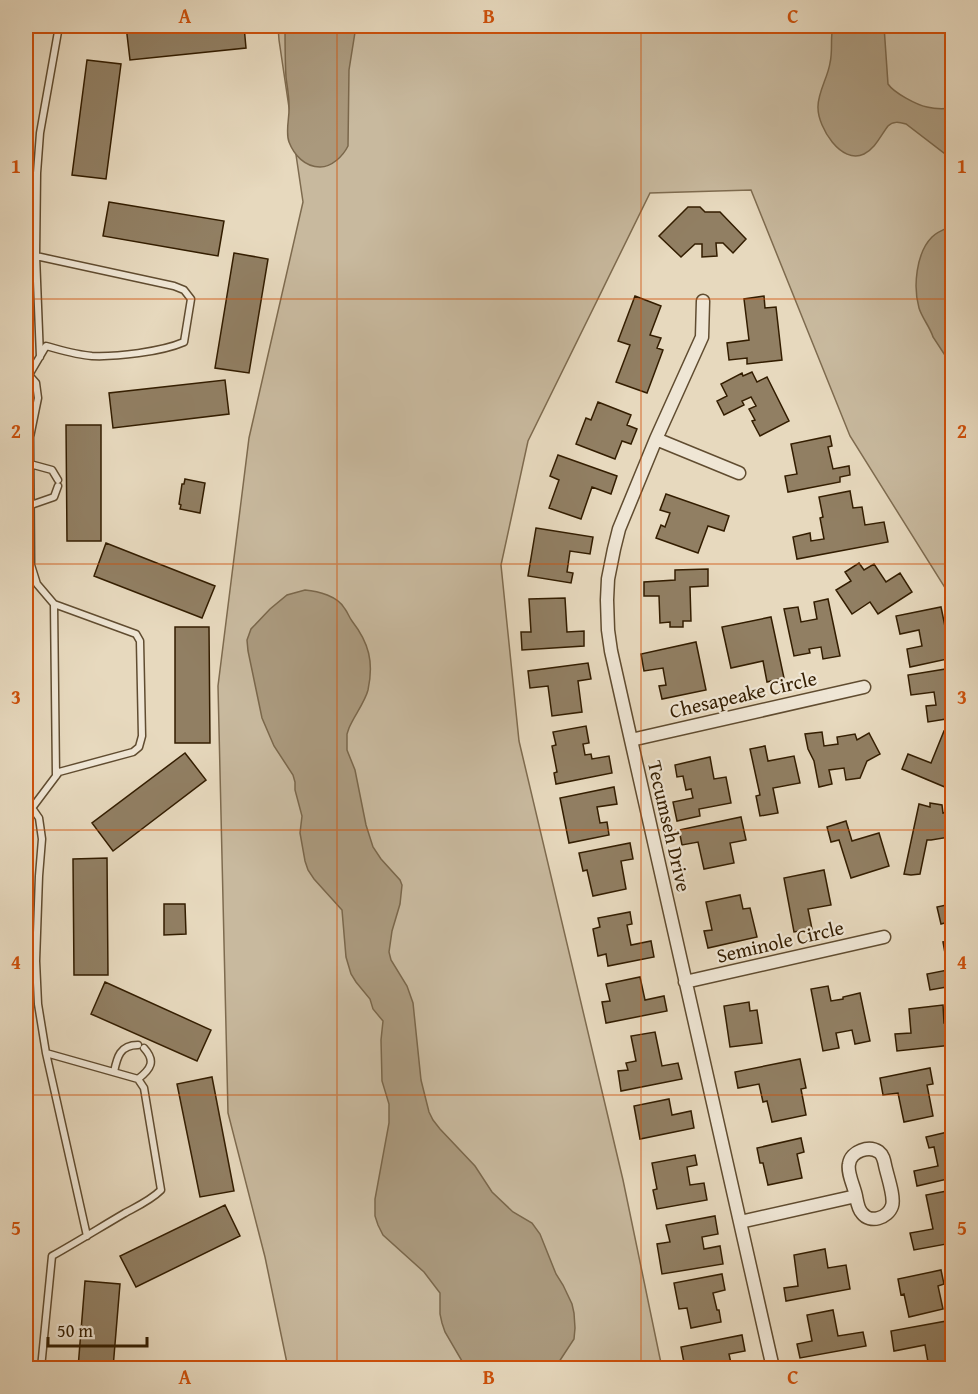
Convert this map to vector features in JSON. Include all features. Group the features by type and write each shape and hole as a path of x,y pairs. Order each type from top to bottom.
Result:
{"street":[{"name":"Tecumseh Drive","path":"704,301 702,338 656,439 619,529 608,579 607,620 610,651 773,1368"},
{"path":"656,439 739,473"},
{"name":"Chesapeake Circle","path":"630,740 864,687"},
{"name":"Seminole Circle","path":"685,982 884,937"},
{"path":"863,1149 874,1150 879,1153 884,1162 892,1198 891,1208 884,1216 867,1217 861,1213 856,1196 849,1162 863,1149"},
{"path":"740,1222 856,1196"}],"lane":[{"path":"40,357 36,256 37,173 40,133 59,26"},
{"path":"36,256 174,286 184,290 191,299 184,342 172,347 111,356 89,356 46,346 27,374 36,383 38,398 30,436 31,565 37,584 54,604 136,634 140,641 142,736 139,747 133,752 59,772 29,808 39,818 42,839 36,961 38,1004 46,1053 87,1236"},
{"path":"30,464 52,470 58,483 54,497 31,505"},
{"path":"54,604 56,776"},
{"path":"114,1072 118,1054 124,1048 132,1045 141,1047 149,1053 151,1066 138,1079"},
{"path":"40,1368 52,1256 161,1190 144,1088 138,1079 46,1053"}],"shaded area":[{"path":"278,26 952,26 952,599 850,436 751,190 650,193 528,441 501,565 519,741 623,1180 662,1368 288,1368 265,1257 228,1113 218,686 249,438 303,202"},
{"path":"285,26 356,26 349,70 348,146 337,160 324,167 305,163 297,156 289,142"},
{"path":"833,26 884,26 888,84 900,95 923,106 952,108 952,157 906,124 899,122 888,126 875,145 864,154 855,156 847,154 832,142 822,125 818,108 819,97 830,63"},
{"path":"952,226 952,366 933,337 919,308 916,281 919,261 927,244 937,233"},
{"path":"305,590 327,595 342,604 363,637 369,653 368,690 349,728 347,750 355,770 366,825 373,847 402,885 389,952 391,960 407,986 413,1003 421,1080 429,1112 440,1129 475,1166 492,1192 513,1212 532,1223 540,1234 574,1313 574,1339 555,1368 463,1368 462,1361 442,1323 440,1293 424,1272 383,1235 375,1216 375,1199 389,1123 389,1104 382,1081 383,1021 351,974 346,957 342,910 308,870 300,833 302,816 295,782 274,746 262,718 248,651 247,640 251,629 287,595"}],"building":[{"path":"126,26 244,26 246,48 130,60"},
{"path":"87,60 121,64 106,179 72,175"},
{"path":"109,202 224,221 218,256 103,236"},
{"path":"688,207 700,207 705,212 720,212 746,239 733,253 723,243 716,243 717,256 702,257 702,244 695,244 681,257 659,236"},
{"path":"234,253 268,259 249,373 215,368"},
{"path":"635,296 661,306 650,335 661,338 657,348 663,350 647,393 616,382 630,345 618,341"},
{"path":"764,296 765,308 776,307 782,360 747,364 747,358 729,360 727,343 749,340 744,299"},
{"path":"752,372 757,382 767,377 789,421 760,436 749,409 756,406 751,397 742,401 744,405 724,415 717,401 727,396 721,384 742,373 743,376"},
{"path":"225,380 229,414 113,428 109,393"},
{"path":"598,402 631,415 627,425 637,429 631,444 622,441 615,459 576,444 586,418 591,420"},
{"path":"66,425 101,425 101,541 67,541"},
{"path":"830,436 832,446 828,447 833,469 849,466 850,475 840,477 840,482 788,492 785,476 797,474 791,444"},
{"path":"558,455 617,476 611,494 592,487 581,519 549,508 559,480 550,476"},
{"path":"185,479 205,483 200,513 180,509 182,484"},
{"path":"850,491 853,508 862,507 865,525 884,522 888,542 797,559 793,537 810,533 811,541 824,539 819,497"},
{"path":"666,494 729,516 724,531 708,526 698,553 656,538 661,525 665,527 670,513 660,510"},
{"path":"536,528 593,537 590,554 570,551 567,572 573,573 571,583 528,576"},
{"path":"106,543 215,586 202,618 94,576"},
{"path":"859,563 864,570 874,564 886,582 900,573 912,592 878,614 870,602 852,614 836,590 851,581 845,572"},
{"path":"708,569 708,586 690,587 691,621 683,621 683,627 670,627 670,622 660,623 659,596 644,596 644,582 675,580 675,570"},
{"path":"565,598 567,632 584,631 584,646 522,650 521,632 531,632 529,599"},
{"path":"828,599 840,656 823,659 821,647 809,649 810,653 794,656 784,609 798,607 801,622 817,619 814,602"},
{"path":"941,607 948,641 952,640 952,658 910,667 907,649 922,646 919,630 900,634 896,616"},
{"path":"771,617 784,678 767,682 763,661 731,668 722,627"},
{"path":"175,627 209,627 210,743 175,743"},
{"path":"696,642 706,690 662,699 659,686 666,685 663,668 644,671 641,654"},
{"path":"588,663 591,679 578,681 582,712 552,716 548,686 530,688 528,671"},
{"path":"952,668 952,718 928,722 926,706 936,705 934,692 911,695 908,675"},
{"path":"586,726 589,743 583,744 585,755 591,754 592,759 609,756 612,773 556,784 554,773 557,772 552,746 556,745 553,732"},
{"path":"944,731 952,734 952,790 902,769 908,754 931,763"},
{"path":"822,732 824,746 838,744 837,737 855,734 857,740 869,733 880,754 867,761 860,778 846,780 844,768 829,770 832,784 819,787 814,761 808,749 805,734"},
{"path":"765,746 768,761 794,756 800,783 773,788 778,813 760,816 756,796 760,795 750,749"},
{"path":"185,753 206,780 113,851 92,823"},
{"path":"710,757 714,779 726,777 731,803 699,809 700,816 677,821 673,802 693,798 691,789 686,790 683,776 677,777 675,765"},
{"path":"614,787 617,804 597,807 600,823 607,822 609,835 569,843 560,798"},
{"path":"930,803 942,805 943,813 952,811 952,850 949,837 927,840 920,874 904,874 919,804 930,807"},
{"path":"741,817 746,840 730,843 734,863 704,869 698,842 682,845 679,830"},
{"path":"846,821 852,841 879,833 889,866 851,878 839,840 831,842 827,827"},
{"path":"630,843 633,859 621,861 626,889 593,896 587,870 583,871 579,853"},
{"path":"107,858 108,975 74,975 73,859"},
{"path":"824,870 831,905 808,909 812,929 794,932 784,878"},
{"path":"952,872 952,921 941,924 937,907 951,904 945,874"},
{"path":"740,895 743,909 750,908 757,937 708,948 704,931 712,930 706,902"},
{"path":"164,904 185,904 186,934 164,935"},
{"path":"630,912 632,924 627,925 631,945 651,941 654,957 608,966 606,954 598,956 593,929 600,927 598,918"},
{"path":"952,931 952,986 930,990 927,974 948,970 943,942 951,941 949,932"},
{"path":"640,977 645,1000 664,996 667,1011 606,1023 602,1002 610,1001 606,984"},
{"path":"105,982 211,1030 197,1061 91,1014"},
{"path":"828,986 831,1001 860,993 870,1041 855,1044 852,1030 836,1033 839,1048 823,1051 811,989"},
{"path":"749,1002 750,1011 757,1010 762,1043 730,1047 724,1006"},
{"path":"943,1005 944,1023 952,1023 952,1045 897,1051 895,1034 911,1033 909,1009"},
{"path":"655,1032 662,1066 678,1063 682,1079 621,1091 618,1071 628,1070 626,1063 636,1061 631,1036"},
{"path":"800,1059 806,1088 801,1089 806,1115 772,1122 767,1101 763,1102 759,1084 738,1088 735,1072"},
{"path":"930,1068 933,1084 927,1085 933,1116 904,1122 898,1093 883,1095 880,1078"},
{"path":"212,1077 234,1191 200,1197 177,1084"},
{"path":"669,1099 672,1115 691,1111 694,1128 640,1139 634,1106"},
{"path":"952,1131 952,1178 917,1186 914,1171 938,1166 934,1147 929,1148 926,1137"},
{"path":"801,1138 804,1152 797,1154 802,1178 768,1185 757,1148"},
{"path":"695,1155 697,1165 687,1167 690,1185 704,1183 707,1200 657,1209 653,1190 657,1189 652,1163"},
{"path":"952,1190 952,1243 914,1250 910,1233 933,1229 926,1195"},
{"path":"225,1205 240,1236 136,1287 120,1256"},
{"path":"715,1216 718,1234 702,1237 704,1249 720,1246 723,1264 662,1274 657,1244 670,1242 666,1225"},
{"path":"825,1249 828,1268 846,1265 850,1289 786,1301 784,1288 798,1286 794,1255"},
{"path":"941,1270 944,1284 938,1286 943,1309 909,1317 898,1279"},
{"path":"722,1274 725,1290 713,1293 721,1322 691,1328 687,1308 679,1309 674,1283"},
{"path":"85,1281 120,1284 113,1368 78,1368"},
{"path":"833,1310 838,1336 863,1332 866,1346 800,1358 797,1344 812,1341 807,1315"},
{"path":"952,1320 952,1368 923,1368 922,1362 928,1362 925,1345 894,1351 891,1331"},
{"path":"742,1335 745,1351 729,1354 732,1368 685,1368 681,1347"}]}
